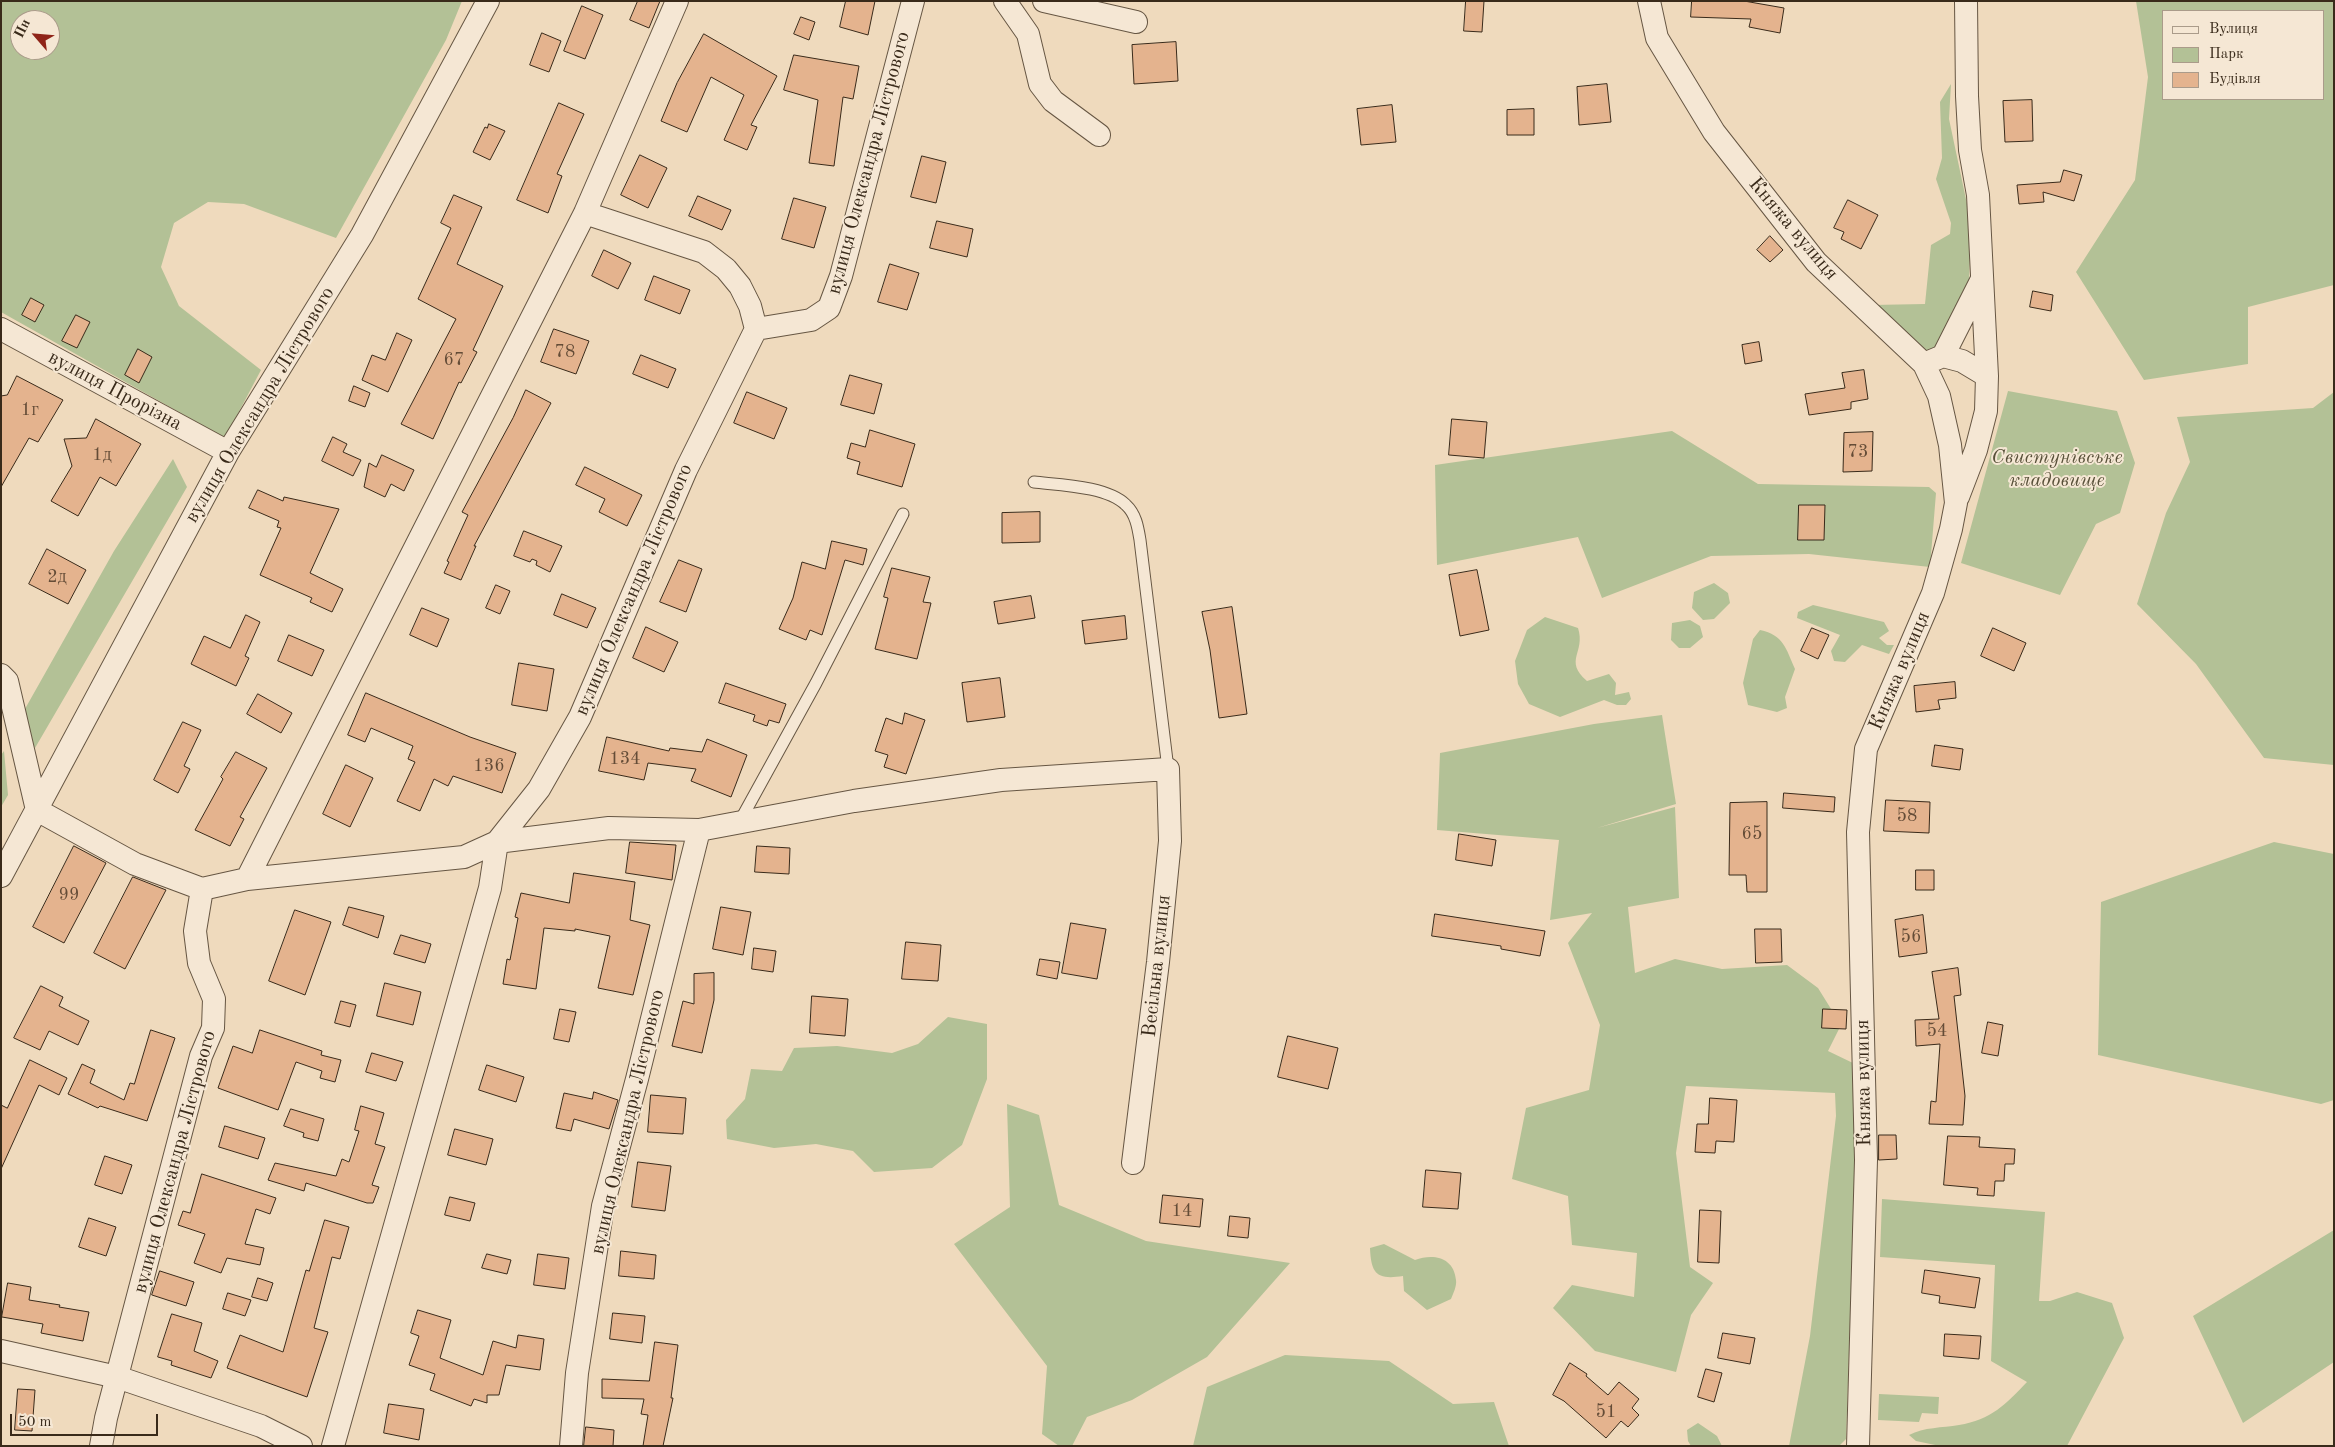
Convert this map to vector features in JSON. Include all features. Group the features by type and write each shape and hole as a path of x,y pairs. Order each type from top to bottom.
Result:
{"street":[{"name":"вулиця Олександра Лістрового","path":"1,876 228,452 362,234 488,1"},
{"path":"247,879 585,213 678,1"},
{"name":"вулиця Олександра Лістрового","path":"497,842 539,790 580,717 686,470 756,329 811,320 829,308 841,276 913,1"},
{"path":"1005,1 1028,34 1040,84 1053,101 1099,135"},
{"path":"1044,1 1136,22"},
{"name":"Княжа вулиця","path":"1649,1 1657,38 1714,132 1816,262 1934,360 1939,396 1950,445 1956,503 1951,529 1933,593 1866,749 1858,832 1866,1160 1858,1446"},
{"path":"1956,503 1976,450 1986,411 1987,376 1978,195 1970,150 1966,1"},
{"path":"585,213 704,252 726,268 740,286 750,306 756,329"},
{"path":"1982,279 1934,360 1962,361 1987,376"},
{"name":"вулиця Прорізна","path":"1,329 228,452"},
{"path":"1,675 7,681 37,810 135,864 202,889"},
{"name":"вулиця Олександра Лістрового","path":"101,1446 201,1056 213,1028 214,999 198,963 195,931 202,889 247,879 464,857 497,842 608,828 698,830 854,801 1001,780 1168,769"},
{"name":"Весільна вулиця","path":"1133,1162 1158,962 1170,841 1168,769"},
{"name":"вулиця Олександра Лістрового","path":"571,1446 576,1373 603,1206 637,1079 698,830"},
{"path":"333,1446 490,888 497,842"},
{"path":"1,1351 118,1377 261,1426 301,1446"}],"lane":[{"path":"1034,482 1083,488 1113,496 1126,505 1136,518 1168,769"},
{"path":"740,821 816,683 903,514"}],"green space":[{"path":"1,1 462,1 446,40 336,238 244,204 208,202 174,223 161,267 179,306 261,370 225,438 1,312"},
{"path":"2136,1 2334,1 2334,285 2248,307 2248,364 2144,380 2076,272 2135,180 2148,77"},
{"path":"1951,84 1949,119 1971,223 1969,282 1939,347 1928,352 1890,327 1872,305 1925,304 1931,245 1950,234 1951,223 1936,179 1942,158 1940,102"},
{"name":"Свистунівське кладовище","path":"2008,391 2117,411 2135,463 2120,513 2096,524 2060,595 1961,563"},
{"path":"2334,392 2334,765 2264,758 2196,664 2137,604 2166,513 2190,462 2177,417 2313,408"},
{"path":"1672,431 1758,484 1929,487 1936,493 1930,567 1809,554 1711,556 1602,598 1578,537 1437,565 1435,465"},
{"path":"173,459 187,487 35,748 21,716 114,551"},
{"path":"1714,583 1728,593 1730,603 1714,619 1703,620 1692,608 1694,592"},
{"path":"1813,605 1884,622 1889,631 1879,638 1887,645 1894,645 1889,654 1862,645 1845,662 1834,661 1831,651 1840,635 1797,618 1798,612"},
{"path":"1545,617 1578,628 1580,637 1576,662 1580,674 1587,681 1609,674 1616,683 1615,695 1629,692 1631,699 1626,705 1617,705 1604,700 1560,717 1529,704 1518,684 1515,661 1527,630"},
{"path":"1690,620 1700,626 1703,637 1690,648 1679,648 1671,640 1672,623"},
{"path":"1760,630 1768,632 1779,639 1795,669 1785,697 1787,708 1777,712 1748,705 1743,683 1753,639"},
{"path":"1662,715 1676,804 1597,828 1675,807 1679,898 1628,907 1635,973 1675,959 1722,969 1787,965 1818,988 1841,1025 1828,1051 1855,1064 1858,1098 1846,1439 1839,1446 1789,1446 1810,1336 1836,1116 1835,1093 1686,1086 1676,1153 1690,1267 1713,1283 1691,1315 1676,1372 1595,1351 1553,1308 1572,1285 1634,1297 1637,1253 1572,1245 1568,1196 1512,1179 1526,1108 1589,1090 1600,1025 1568,943 1592,913 1550,920 1559,840 1437,830 1440,753 1594,724"},
{"path":"4,751 8,795 1,807 1,755"},
{"path":"2274,842 2334,854 2334,1100 2321,1104 2098,1055 2101,902"},
{"path":"948,1017 987,1024 987,1079 962,1145 932,1168 874,1172 853,1151 816,1144 774,1148 727,1139 726,1120 745,1099 751,1069 782,1071 794,1048 837,1046 892,1053 918,1044"},
{"path":"1007,1104 1039,1115 1059,1205 1146,1241 1290,1263 1207,1357 1132,1400 1087,1417 1072,1446 1059,1446 1042,1434 1047,1366 954,1244 1010,1207"},
{"path":"1882,1199 2045,1212 2039,1301 2050,1301 2077,1292 2112,1303 2124,1338 2067,1446 1940,1446 1916,1441 1909,1435 1927,1429 1970,1423 1989,1415 2005,1404 2027,1382 1991,1361 1995,1265 1880,1257"},
{"path":"2334,1230 2334,1362 2243,1423 2193,1316"},
{"path":"1384,1244 1415,1260 1435,1257 1447,1262 1454,1272 1456,1280 1451,1299 1427,1310 1404,1291 1403,1276 1387,1277 1377,1273 1372,1264 1370,1248"},
{"path":"1285,1355 1389,1361 1453,1404 1494,1402 1509,1446 1193,1446 1207,1387"},
{"path":"1879,1394 1939,1397 1938,1414 1922,1413 1919,1422 1878,1420"},
{"path":"1698,1423 1717,1436 1722,1446 1691,1446 1688,1441 1687,1430"}],"building":[{"path":"638,1 660,1 649,28 630,20"},
{"path":"846,1 875,1 868,35 840,27"},
{"path":"1466,1 1484,1 1482,32 1464,31"},
{"path":"1692,1 1744,1 1784,8 1780,33 1749,27 1751,19 1691,17"},
{"path":"582,6 603,15 585,59 564,51"},
{"path":"801,17 815,22 809,40 794,34"},
{"path":"542,33 561,41 549,72 530,65"},
{"path":"704,34 777,76 751,125 757,127 747,150 724,140 744,95 711,77 687,132 661,121 677,83"},
{"path":"1176,42 1178,81 1134,84 1132,45"},
{"path":"794,55 859,66 853,99 843,97 834,166 809,163 818,100 784,90"},
{"path":"1607,84 1611,122 1579,125 1577,87"},
{"path":"2032,100 2033,141 2005,142 2003,101"},
{"path":"559,103 584,114 557,174 562,176 548,213 517,200"},
{"path":"1392,105 1396,142 1361,145 1357,109"},
{"path":"1534,109 1534,135 1507,135 1507,110"},
{"path":"489,124 505,131 490,160 473,152 485,127 487,128"},
{"path":"640,155 667,168 648,208 621,195"},
{"path":"922,156 946,162 936,203 911,197"},
{"path":"2064,170 2082,175 2074,201 2043,192 2044,202 2019,204 2017,185 2060,182"},
{"path":"454,195 482,207 457,264 503,286 473,350 477,352 461,383 459,382 433,439 401,424 456,319 418,299 451,228 441,223"},
{"path":"698,196 731,210 722,230 689,216"},
{"path":"794,198 826,207 814,248 782,239"},
{"path":"1848,200 1878,215 1861,249 1841,239 1844,232 1834,228"},
{"path":"937,221 973,229 967,257 930,248"},
{"path":"1770,236 1783,250 1770,262 1757,250"},
{"path":"604,250 631,263 618,289 592,276"},
{"path":"890,264 919,273 907,310 878,302"},
{"path":"654,276 690,290 680,314 645,300"},
{"path":"2033,291 2053,295 2051,311 2030,307"},
{"path":"31,298 44,305 35,322 22,315"},
{"path":"76,315 90,322 77,348 62,341"},
{"path":"554,329 589,341 576,374 541,362"},
{"path":"397,333 412,340 388,392 362,380 372,355 385,360"},
{"path":"1759,342 1762,361 1745,364 1742,345"},
{"path":"138,349 152,357 139,383 125,375"},
{"path":"641,355 676,369 668,388 633,374"},
{"path":"1864,370 1868,399 1851,402 1851,409 1809,415 1805,394 1845,388 1842,373"},
{"path":"850,375 882,384 874,414 841,405"},
{"path":"17,376 63,400 38,442 29,438 1,487 1,396 7,395"},
{"path":"354,386 370,393 365,407 349,401"},
{"path":"526,390 551,403 474,546 476,546 461,580 444,573 449,562 447,561 468,515 462,512"},
{"path":"747,392 787,408 774,439 734,423"},
{"path":"96,419 141,444 116,486 100,477 78,516 51,501 72,466 64,439 86,438"},
{"path":"1452,419 1487,422 1484,458 1449,455"},
{"path":"870,430 915,444 902,487 857,474 860,462 847,458 851,443 865,447"},
{"path":"1873,432 1872,471 1843,472 1844,433"},
{"path":"333,437 347,444 343,452 361,460 353,476 322,461"},
{"path":"382,455 414,470 404,491 391,484 385,497 364,487 369,463 376,467"},
{"path":"585,467 642,495 627,526 599,512 605,499 576,485"},
{"path":"258,490 283,501 284,497 339,509 310,573 343,589 332,612 310,602 312,598 260,575 281,528 277,527 279,521 249,508"},
{"path":"1799,505 1825,505 1824,540 1798,540"},
{"path":"1040,512 1040,542 1002,543 1002,513"},
{"path":"524,531 562,546 550,572 536,565 537,561 532,559 530,562 514,556"},
{"path":"832,541 867,549 863,565 845,560 822,635 810,630 806,640 779,629 793,598 802,562 825,569"},
{"path":"47,549 86,570 68,604 29,584"},
{"path":"679,560 702,569 686,612 660,602"},
{"path":"892,568 930,577 923,602 931,603 917,659 875,649 888,598 884,597"},
{"path":"1477,570 1489,630 1460,636 1449,575"},
{"path":"496,585 510,591 500,614 486,608"},
{"path":"562,594 596,608 587,628 554,615"},
{"path":"1031,596 1035,618 998,624 994,602"},
{"path":"1232,607 1247,714 1219,718 1210,650 1202,612"},
{"path":"422,608 449,619 437,647 410,635"},
{"path":"246,615 260,622 245,656 249,658 236,686 191,664 204,636 230,648"},
{"path":"1125,616 1127,639 1085,644 1082,621"},
{"path":"646,627 678,642 664,672 633,658"},
{"path":"1812,628 1829,635 1818,659 1801,651"},
{"path":"1993,628 2026,643 2014,671 1981,656"},
{"path":"289,635 324,650 312,676 278,661"},
{"path":"519,663 554,669 547,711 512,705"},
{"path":"1000,678 1005,717 967,722 962,683"},
{"path":"1955,682 1956,698 1938,700 1940,709 1916,712 1914,686"},
{"path":"726,683 786,704 779,723 769,720 767,726 753,721 755,715 719,703"},
{"path":"366,693 470,737 516,753 502,793 453,776 448,786 434,779 420,811 397,801 415,762 408,759 413,746 371,728 365,742 348,735"},
{"path":"258,694 292,713 281,733 247,714"},
{"path":"905,713 925,720 906,774 884,767 888,755 875,751 886,718 902,724"},
{"path":"183,722 201,730 184,766 190,769 178,793 154,780"},
{"path":"607,737 669,751 670,748 702,752 707,739 747,755 731,797 691,781 696,769 648,763 644,780 599,771"},
{"path":"1935,745 1963,749 1960,770 1932,766"},
{"path":"236,752 267,768 240,817 244,819 230,846 195,830 223,779 221,777"},
{"path":"346,765 373,778 350,827 323,814"},
{"path":"1784,793 1835,797 1834,812 1783,808"},
{"path":"1886,800 1930,802 1929,833 1884,831"},
{"path":"1767,802 1767,892 1747,892 1746,875 1729,875 1730,803"},
{"path":"1459,834 1496,840 1492,866 1456,860"},
{"path":"630,842 676,845 672,880 626,873"},
{"path":"74,846 106,863 64,943 33,927"},
{"path":"757,846 790,848 789,874 755,872"},
{"path":"1916,870 1934,870 1934,890 1916,890"},
{"path":"574,873 635,882 630,920 650,925 633,995 598,988 610,936 575,929 575,931 544,928 536,989 503,984 507,959 510,960 518,918 515,917 521,893 569,903"},
{"path":"133,877 166,890 125,969 94,953"},
{"path":"349,907 384,916 378,938 343,925"},
{"path":"721,907 751,912 743,955 713,949"},
{"path":"295,910 331,922 305,995 269,981"},
{"path":"1435,914 1545,931 1540,956 1501,949 1501,946 1432,936"},
{"path":"1923,915 1927,953 1899,957 1895,920"},
{"path":"1071,923 1106,929 1097,979 1062,973"},
{"path":"1755,929 1781,929 1782,962 1756,963"},
{"path":"401,935 431,944 425,963 394,954"},
{"path":"906,942 941,945 938,981 902,979"},
{"path":"754,948 776,951 773,972 752,969"},
{"path":"1040,959 1060,962 1057,979 1037,975"},
{"path":"1958,968 1961,995 1954,996 1965,1096 1963,1125 1929,1124 1931,1101 1936,1102 1940,1044 1916,1046 1915,1020 1939,1019 1932,972"},
{"path":"714,973 714,1000 702,1053 672,1046 683,1001 694,1004 694,974"},
{"path":"385,983 421,992 413,1025 377,1016"},
{"path":"41,986 63,997 59,1006 89,1021 78,1045 49,1031 40,1050 14,1038"},
{"path":"812,996 848,999 845,1036 810,1033"},
{"path":"341,1001 356,1005 350,1027 335,1023"},
{"path":"560,1009 576,1012 569,1042 554,1039"},
{"path":"1823,1009 1847,1010 1846,1029 1822,1028"},
{"path":"1988,1022 2003,1025 1998,1056 1982,1053"},
{"path":"151,1030 175,1038 147,1121 100,1106 98,1108 68,1094 82,1064 95,1070 90,1083 124,1100 130,1083 134,1084"},
{"path":"260,1030 322,1051 321,1055 341,1060 335,1082 320,1078 322,1071 296,1062 278,1110 218,1088 233,1046 252,1053"},
{"path":"1288,1036 1338,1048 1328,1089 1278,1077"},
{"path":"372,1053 403,1062 396,1081 366,1072"},
{"path":"30,1060 67,1078 59,1095 39,1085 1,1169 1,1105 7,1108"},
{"path":"487,1065 524,1077 516,1102 479,1090"},
{"path":"594,1092 618,1100 609,1129 574,1119 571,1131 556,1128 564,1093 592,1099"},
{"path":"651,1095 686,1098 683,1134 648,1132"},
{"path":"1710,1098 1737,1100 1734,1142 1716,1141 1715,1153 1695,1152 1697,1124 1708,1124"},
{"path":"361,1106 384,1113 375,1144 385,1147 372,1185 379,1187 373,1203 367,1203 306,1183 304,1191 268,1180 275,1163 336,1176 342,1159 349,1162 359,1131 355,1130"},
{"path":"291,1109 324,1119 318,1141 303,1137 304,1133 284,1126"},
{"path":"225,1126 265,1138 258,1159 219,1147"},
{"path":"455,1129 493,1139 486,1165 448,1155"},
{"path":"1879,1135 1896,1135 1897,1159 1879,1160"},
{"path":"1948,1136 1980,1137 1979,1147 2015,1149 2014,1164 2005,1164 2004,1181 1995,1181 1994,1196 1977,1195 1978,1188 1944,1185"},
{"path":"105,1156 132,1165 122,1194 95,1185"},
{"path":"638,1162 671,1166 665,1211 632,1207"},
{"path":"1426,1170 1461,1173 1458,1209 1423,1207"},
{"path":"202,1174 276,1198 270,1214 256,1209 245,1244 264,1248 260,1265 227,1258 221,1273 194,1263 205,1234 178,1225 183,1211 190,1213"},
{"path":"1163,1195 1203,1199 1200,1227 1160,1223"},
{"path":"450,1197 475,1203 470,1221 445,1215"},
{"path":"1700,1210 1721,1211 1719,1263 1698,1262"},
{"path":"1230,1216 1250,1218 1248,1238 1228,1236"},
{"path":"89,1218 116,1227 106,1256 79,1247"},
{"path":"325,1220 349,1227 340,1259 332,1257 314,1328 328,1332 307,1397 227,1368 240,1335 283,1352 306,1270 309,1271"},
{"path":"621,1251 656,1255 654,1279 619,1276"},
{"path":"487,1254 511,1260 507,1274 482,1268"},
{"path":"538,1254 569,1258 565,1289 534,1285"},
{"path":"1925,1270 1980,1278 1975,1308 1939,1303 1940,1296 1922,1293"},
{"path":"160,1271 194,1282 186,1306 152,1295"},
{"path":"258,1278 273,1283 267,1301 252,1297"},
{"path":"8,1283 31,1287 29,1300 89,1312 83,1341 41,1333 43,1324 2,1317"},
{"path":"228,1293 251,1300 245,1316 223,1309"},
{"path":"418,1310 451,1320 440,1358 483,1375 493,1341 516,1348 518,1335 544,1339 540,1370 506,1365 499,1395 487,1395 487,1403 474,1399 471,1406 430,1390 435,1374 409,1365 419,1336 411,1333"},
{"path":"613,1313 645,1316 642,1343 610,1339"},
{"path":"172,1314 202,1323 194,1351 218,1361 211,1378 171,1365 172,1361 158,1357"},
{"path":"1723,1333 1755,1338 1750,1364 1718,1358"},
{"path":"1945,1334 1981,1336 1979,1359 1944,1356"},
{"path":"655,1342 678,1345 671,1398 673,1398 663,1446 643,1446 648,1415 641,1414 644,1399 602,1398 602,1379 649,1381"},
{"path":"1570,1363 1587,1374 1586,1376 1608,1395 1619,1382 1639,1399 1632,1408 1639,1415 1628,1427 1621,1421 1606,1438 1564,1401 1553,1395"},
{"path":"1706,1369 1722,1373 1714,1402 1698,1397"},
{"path":"18,1389 35,1390 32,1431 15,1430"},
{"path":"389,1404 424,1409 419,1440 384,1433"},
{"path":"586,1427 614,1430 613,1446 584,1446"}]}
